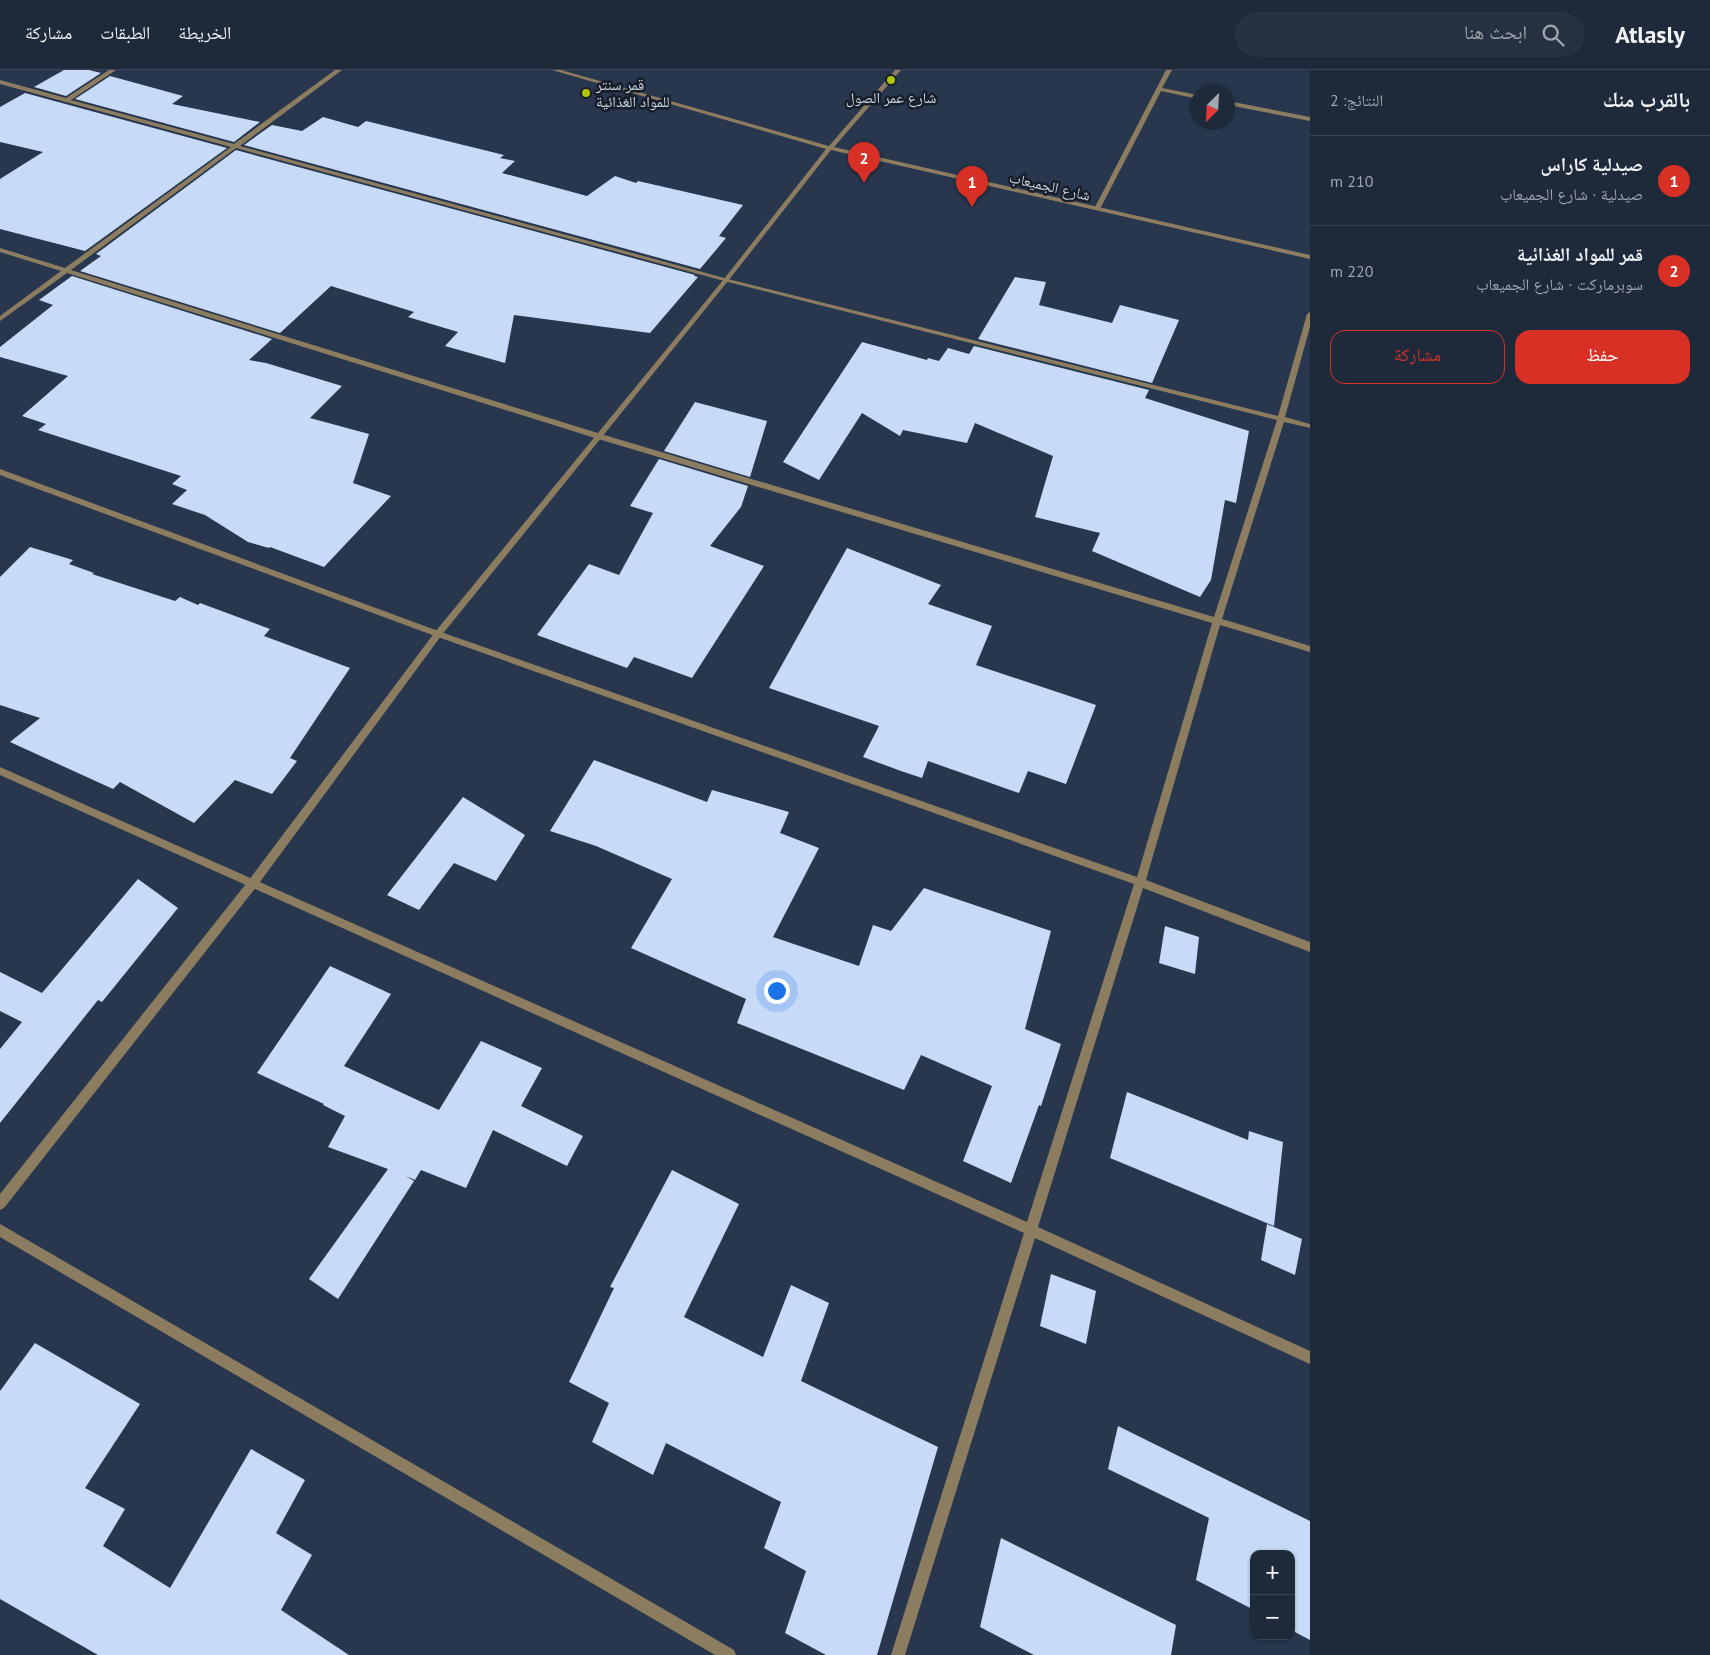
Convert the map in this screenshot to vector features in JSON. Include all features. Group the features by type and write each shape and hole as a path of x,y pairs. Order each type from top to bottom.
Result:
{"street":[{"path":"67,100 113,70"},
{"path":"0,319 340,70"},
{"name":"شارع الجميعاب","path":"555,70 830,148 1310,257"},
{"path":"0,1204 253,883 438,634 726,280 830,148 898,70"},
{"path":"1097,209 1169,70"},
{"path":"0,82 238,145 726,280 1310,426"},
{"path":"1158,89 1190,95"},
{"path":"1235,104 1310,119"},
{"path":"0,250 598,436 1310,649"},
{"path":"898,1655 1140,882 1216,620 1281,418 1310,314"},
{"path":"0,472 438,634 1140,882 1310,946"},
{"path":"0,770 1031,1230 1310,1358"},
{"path":"0,1230 728,1655"}],"building":[{"path":"64,70 89,70 101,73 66,96 34,87"},
{"path":"110,76 183,96 172,104 260,122 234,142 75,99"},
{"path":"25,93 227,148 85,251 0,229 0,179 43,152 0,142 0,107"},
{"path":"323,117 358,127 366,121 504,155 500,158 515,161 502,173 587,196 615,176 636,183 638,181 743,205 719,236 726,238 700,269 244,145 272,125 302,131"},
{"path":"236,150 698,277 650,333 514,315 505,363 445,346 458,332 408,317 414,312 331,286 280,333 80,271 101,256 96,254"},
{"path":"72,276 272,339 249,360 266,363 342,386 310,418 369,434 353,483 391,496 324,567 270,547 248,542 205,515 172,504 187,490 172,484 181,476 38,430 46,424 22,416 68,376 0,357 0,347 53,305 39,300"},
{"path":"1015,277 1046,282 1039,305 1112,323 1120,305 1179,320 1152,383 978,339"},
{"path":"862,342 927,360 928,358 939,361 948,348 969,354 974,346 1149,390 1145,398 1249,431 1236,503 1225,500 1211,580 1200,597 1092,551 1100,533 1035,517 1053,456 975,423 967,443 903,430 900,436 862,413 819,480 783,462"},
{"path":"695,402 767,421 750,477 664,451"},
{"path":"659,459 748,486 741,507 710,546 764,566 692,678 634,657 627,668 537,635 589,564 619,575 653,513 630,506"},
{"path":"30,547 73,560 69,564 94,573 92,574 175,601 180,597 198,605 200,603 270,629 264,636 350,668 290,758 297,761 272,794 235,780 194,823 120,782 113,789 10,742 40,718 0,705 0,577"},
{"path":"847,548 941,585 928,604 992,626 976,665 1096,705 1066,784 1028,771 1019,793 928,761 922,778 863,757 879,726 769,688"},
{"path":"594,760 707,802 712,790 789,812 780,833 819,848 773,937 859,966 873,925 891,931 924,888 1051,931 1025,1029 1061,1044 1041,1106 1039,1105 1011,1183 963,1161 992,1086 921,1055 904,1090 737,1023 746,999 631,948 672,879 596,846 550,831"},
{"path":"463,797 525,835 496,881 454,863 419,910 387,895"},
{"path":"138,879 178,908 102,1002 98,1000 0,1123 0,1049 22,1022 0,1011 0,972 42,993"},
{"path":"1165,926 1199,937 1195,974 1159,963"},
{"path":"330,966 391,994 344,1066 439,1110 481,1041 542,1068 521,1106 583,1136 567,1166 493,1130 466,1188 421,1170 415,1180 406,1176 414,1181 338,1299 309,1279 388,1169 328,1147 345,1116 324,1104 257,1073"},
{"path":"1127,1092 1248,1140 1249,1131 1283,1142 1274,1226 1110,1158"},
{"path":"672,1170 739,1204 684,1317 763,1357 791,1285 829,1303 801,1381 938,1447 877,1655 826,1655 785,1633 806,1571 764,1548 781,1502 666,1443 653,1475 592,1442 609,1403 569,1382 614,1288 610,1287"},
{"path":"1267,1224 1302,1239 1295,1275 1261,1260"},
{"path":"1051,1274 1096,1291 1086,1344 1040,1326"},
{"path":"35,1343 140,1404 85,1488 125,1509 103,1546 170,1588 251,1449 305,1480 276,1533 312,1555 281,1610 349,1655 98,1655 0,1599 0,1391"},
{"path":"1118,1426 1310,1521 1310,1640 1295,1632 1295,1550 1250,1550 1250,1608 1196,1580 1209,1518 1108,1469"},
{"path":"1001,1538 1176,1625 1171,1655 1034,1655 980,1627"}],"place":[{"name":"شارع عمر الصول","path":"891,80"},
{"name":"قمر سنتر للمواد الغذائية","path":"586,93"},
{"name":"قمر للمواد الغذائية","path":"864,183"},
{"name":"صيدلية كاراس","path":"972,207"}]}
